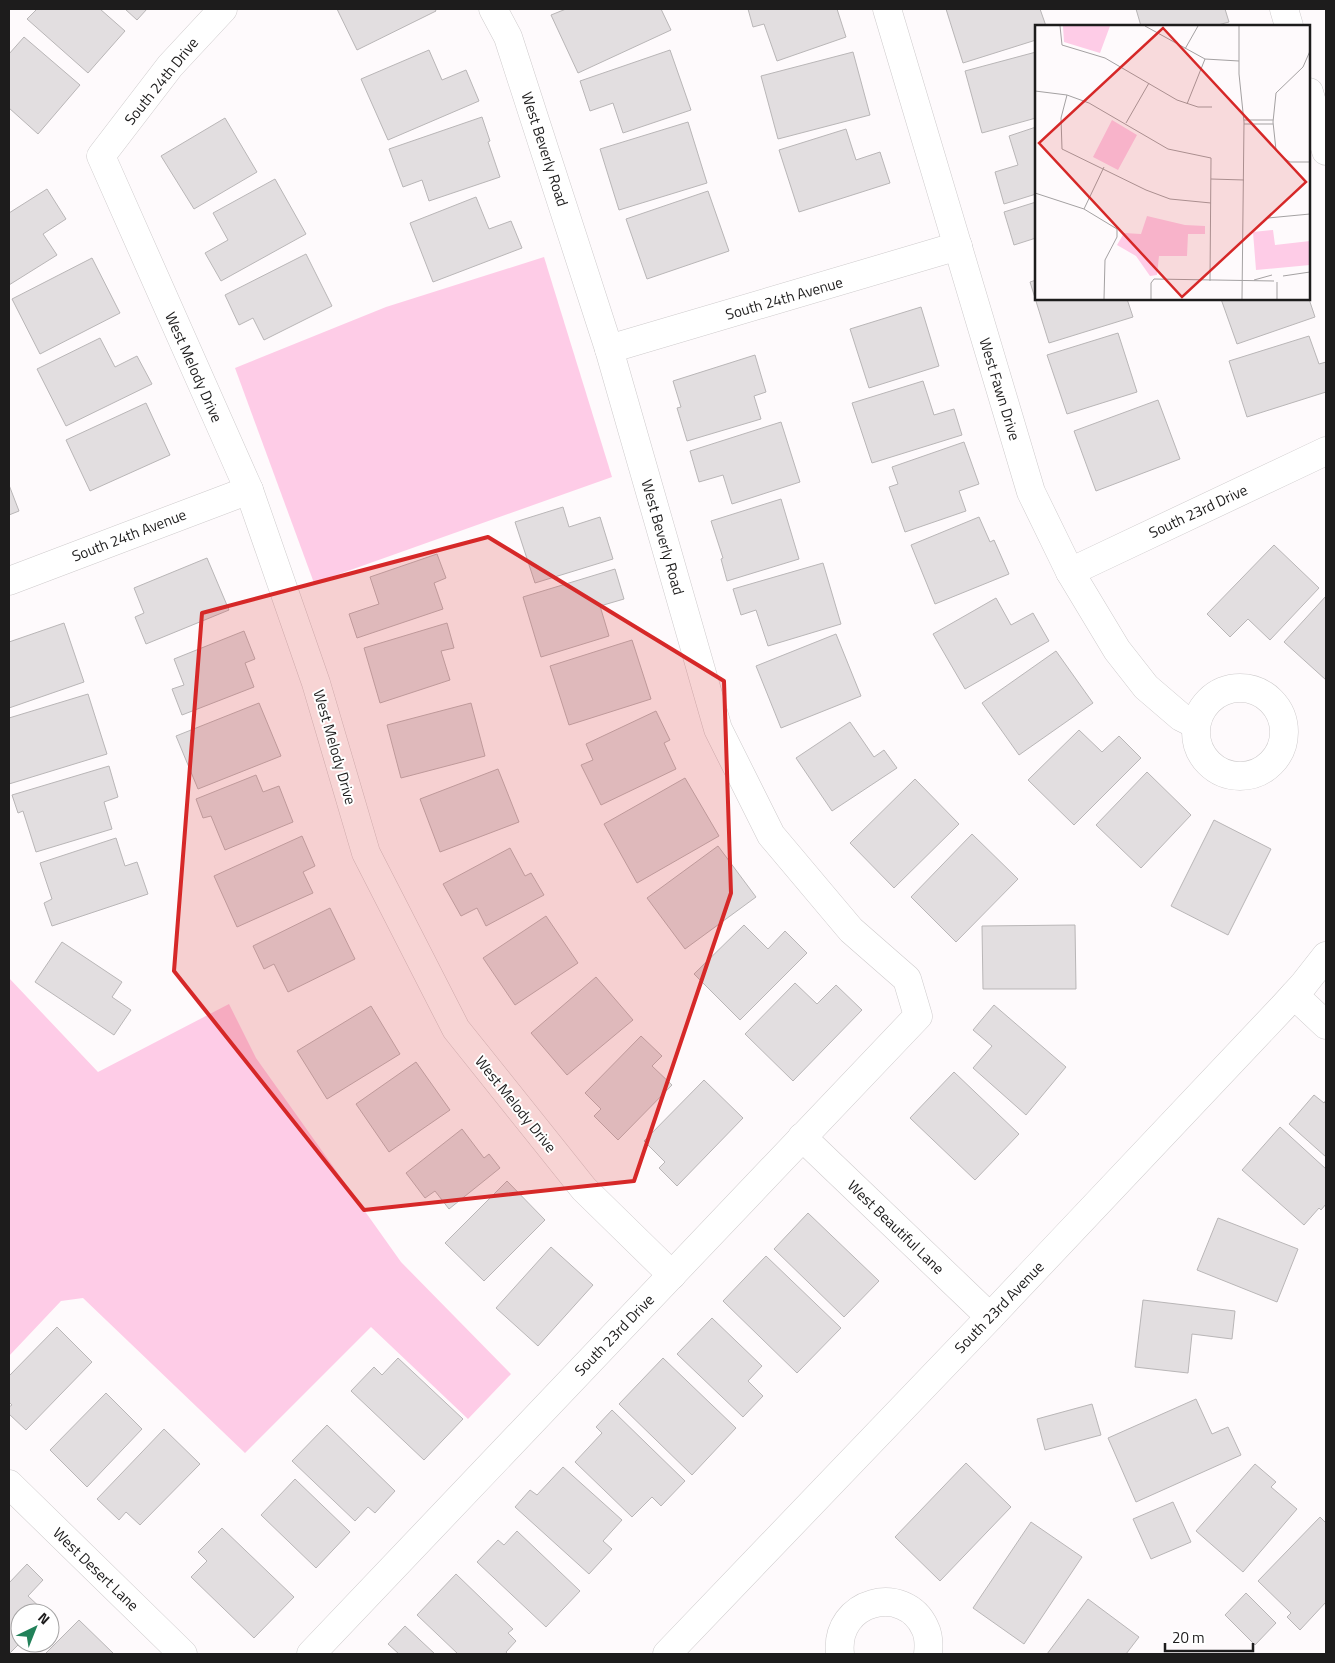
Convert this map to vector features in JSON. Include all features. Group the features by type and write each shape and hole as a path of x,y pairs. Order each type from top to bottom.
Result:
{"street":[{"name":"South 24th Drive","path":"101,156 170,66 223,9"},
{"name":"West Beverly Road","path":"493,9 508,37 609,349 718,729 771,835 852,930 907,979 918,1016"},
{"name":"West Fawn Drive","path":"887,9 1031,492 1070,572 1118,650 1146,687 1181,717 1195,724"},
{"path":"1284,9 1289,25"},
{"path":"1310,95 1326,150"},
{"name":"West Melody Drive","path":"101,156 249,490 316,683 366,853 456,1029 584,1189 672,1275"},
{"name":"South 24th Avenue","path":"609,349 958,246"},
{"name":"South 23rd Drive","path":"1070,572 1326,450"},
{"name":"South 24th Avenue","path":"9,581 249,490"},
{"name":"South 23rd Avenue","path":"667,1654 990,1317 1294,995 1322,971"},
{"path":"1294,995 1326,1025"},
{"name":"South 23rd Drive","path":"311,1654 918,1016"},
{"name":"West Beautiful Lane","path":"802,1138 990,1317"},
{"name":"West Desert Lane","path":"9,1484 183,1654"},
{"path":"840,1654 840,1639 844,1626 853,1614 864,1606 878,1602 892,1602 905,1607 916,1615 925,1627 928,1640 928,1654"}],"highlighted area":[{"path":"488,537 724,681 731,893 634,1181 364,1210 174,971 202,613"}],"shaded area":[{"path":"544,257 612,477 314,583 235,368 386,307"},
{"path":"9,978 98,1072 229,1004 256,1058 401,1262 511,1374 468,1419 371,1327 245,1453 83,1298 61,1301 9,1356"}],"building":[{"path":"37,9 100,9 125,31 88,73 27,19"},
{"path":"125,9 147,9 137,20"},
{"path":"337,9 435,9 436,11 357,50"},
{"path":"566,9 661,9 671,30 578,73 551,15"},
{"path":"748,9 837,9 846,37 777,61 764,24 753,27"},
{"path":"946,9 1040,9 1046,25 1035,25 1035,40 963,63"},
{"path":"1136,9 1225,9 1229,22 1218,25 1141,25"},
{"path":"24,37 80,85 38,134 9,108 9,54"},
{"path":"429,50 442,80 466,70 479,101 388,140 361,79"},
{"path":"670,50 691,110 623,133 613,103 590,111 580,81"},
{"path":"853,52 870,115 778,139 761,76"},
{"path":"1035,52 1035,118 982,133 965,71"},
{"path":"482,117 500,177 429,201 422,180 403,187 389,149"},
{"path":"225,118 257,172 194,209 161,156"},
{"path":"688,122 707,183 619,210 600,149"},
{"path":"1035,127 1035,194 1004,204 995,172 1018,165 1009,136"},
{"path":"846,129 856,160 880,152 890,183 799,212 779,150"},
{"path":"275,179 306,234 221,281 205,253 228,240 213,213"},
{"path":"47,189 66,219 43,234 57,255 9,285 9,213"},
{"path":"708,191 729,251 647,279 626,219"},
{"path":"476,197 489,229 511,221 522,248 433,282 410,223"},
{"path":"1035,202 1035,238 1014,245 1004,212"},
{"path":"306,254 332,306 264,340 253,318 239,325 225,295"},
{"path":"92,258 120,313 40,354 12,299"},
{"path":"1035,280 1035,298 1030,282"},
{"path":"1036,300 1127,300 1133,317 1049,343"},
{"path":"1221,300 1309,300 1315,317 1237,344"},
{"path":"921,307 939,366 869,388 850,329"},
{"path":"1118,333 1137,392 1067,414 1047,355"},
{"path":"1309,336 1319,364 1326,362 1326,392 1247,417 1229,361"},
{"path":"100,338 115,367 137,356 152,384 66,426 37,369"},
{"path":"755,355 766,392 754,396 761,419 687,441 677,408 681,407 673,381"},
{"path":"923,381 934,415 954,409 962,435 872,463 852,403"},
{"path":"1158,400 1180,459 1096,491 1074,431"},
{"path":"146,403 170,455 90,491 66,440"},
{"path":"781,422 800,482 732,504 723,475 699,482 690,451"},
{"path":"964,442 979,484 959,491 966,511 905,532 889,487 898,484 892,467"},
{"path":"9,485 19,511 9,515"},
{"path":"781,499 799,559 727,581 721,559 723,558 711,521"},
{"path":"563,507 569,527 600,517 613,559 535,583 515,522"},
{"path":"979,517 990,542 994,540 1009,574 935,604 911,545"},
{"path":"1274,545 1319,588 1270,640 1248,619 1230,637 1207,614"},
{"path":"437,554 446,578 434,583 443,609 357,638 349,614 379,604 370,577"},
{"path":"207,558 229,610 146,644 135,617 144,613 134,588"},
{"path":"823,563 841,624 768,646 756,610 741,615 733,589"},
{"path":"615,569 624,599 600,606 609,636 541,657 523,597"},
{"path":"1326,596 1326,680 1284,642"},
{"path":"996,598 1011,625 1033,613 1049,641 965,689 933,634"},
{"path":"64,623 84,682 9,708 9,642"},
{"path":"447,623 454,648 441,651 450,680 380,703 364,648"},
{"path":"244,631 255,659 245,663 254,687 182,715 172,689 184,685 174,659"},
{"path":"836,634 861,696 781,728 756,666"},
{"path":"632,640 651,699 569,725 550,666"},
{"path":"1056,651 1093,703 1019,755 982,703"},
{"path":"88,694 107,754 9,784 9,718"},
{"path":"259,703 281,756 198,789 176,736"},
{"path":"471,703 485,756 401,778 387,725"},
{"path":"656,711 670,740 664,743 676,769 601,805 581,765 593,760 586,744"},
{"path":"850,722 874,757 884,750 897,768 832,811 796,758"},
{"path":"1079,730 1102,752 1119,736 1141,758 1074,825 1028,780"},
{"path":"109,766 118,797 104,802 112,829 36,852 23,811 18,813 12,795"},
{"path":"498,769 519,822 440,852 420,799"},
{"path":"1147,772 1191,815 1141,868 1096,825"},
{"path":"256,775 263,792 279,786 293,822 225,850 211,816 203,818 196,799"},
{"path":"685,778 719,836 637,883 604,824"},
{"path":"915,779 959,824 894,888 850,843"},
{"path":"1214,820 1271,849 1228,935 1171,906"},
{"path":"972,834 1018,879 956,942 911,897"},
{"path":"302,836 315,866 303,872 313,893 237,927 214,876"},
{"path":"116,838 125,866 137,862 148,894 52,926 44,903 52,899 40,863"},
{"path":"718,846 756,897 685,949 647,898"},
{"path":"510,848 525,876 531,873 544,895 486,926 477,908 461,916 443,884"},
{"path":"330,908 355,959 288,992 274,964 264,969 253,946"},
{"path":"546,916 578,963 515,1005 483,958"},
{"path":"744,925 768,949 785,931 807,953 740,1020 694,974"},
{"path":"1075,925 1076,989 983,989 982,926"},
{"path":"62,942 122,982 112,997 131,1010 114,1035 35,982"},
{"path":"596,977 633,1020 567,1075 531,1033"},
{"path":"795,983 817,1004 836,985 862,1010 793,1081 745,1034"},
{"path":"994,1005 1066,1067 1026,1115 973,1068 992,1046 973,1030"},
{"path":"371,1006 400,1054 327,1099 297,1051"},
{"path":"641,1036 662,1056 652,1066 672,1085 618,1140 594,1116 601,1109 585,1093"},
{"path":"416,1062 450,1110 389,1152 356,1104"},
{"path":"954,1072 1019,1134 975,1180 910,1118"},
{"path":"704,1080 743,1118 677,1186 659,1168 665,1162 644,1141"},
{"path":"1314,1095 1324,1103 1326,1100 1326,1157 1289,1124"},
{"path":"1280,1127 1326,1169 1326,1204 1321,1210 1319,1208 1304,1225 1242,1170"},
{"path":"462,1129 484,1158 489,1154 500,1168 449,1209 435,1191 425,1198 406,1173"},
{"path":"507,1181 545,1220 484,1281 445,1243"},
{"path":"808,1213 879,1281 844,1317 774,1249"},
{"path":"1218,1218 1298,1249 1277,1302 1197,1270"},
{"path":"551,1247 593,1285 538,1346 496,1308"},
{"path":"766,1256 841,1328 797,1373 723,1301"},
{"path":"1143,1300 1235,1311 1232,1339 1192,1334 1188,1373 1135,1367"},
{"path":"712,1318 762,1366 748,1381 763,1396 743,1417 677,1354"},
{"path":"57,1327 92,1362 26,1430 9,1414 9,1407 12,1405 9,1402 9,1376"},
{"path":"398,1358 463,1419 424,1460 351,1391 374,1367 382,1375"},
{"path":"663,1358 736,1428 692,1475 619,1404"},
{"path":"106,1393 142,1429 87,1487 50,1450"},
{"path":"1196,1399 1212,1434 1228,1427 1241,1455 1136,1502 1108,1438"},
{"path":"1092,1404 1101,1435 1045,1450 1037,1419"},
{"path":"612,1410 685,1481 661,1506 652,1497 632,1517 575,1462 602,1433 596,1427"},
{"path":"327,1425 395,1491 375,1513 368,1507 355,1521 292,1461"},
{"path":"164,1429 200,1464 140,1525 126,1512 119,1520 97,1499"},
{"path":"966,1463 1011,1507 940,1581 895,1537"},
{"path":"1255,1464 1276,1482 1271,1487 1297,1509 1243,1572 1196,1531"},
{"path":"563,1467 622,1520 603,1541 612,1549 589,1574 515,1507 530,1490 537,1495"},
{"path":"295,1479 350,1532 316,1568 261,1515"},
{"path":"1173,1502 1191,1542 1151,1559 1133,1519"},
{"path":"1320,1517 1326,1523 1326,1602 1300,1630 1287,1617 1291,1613 1258,1581"},
{"path":"1031,1522 1082,1557 1024,1644 973,1608"},
{"path":"222,1528 294,1597 254,1638 191,1577 207,1561 198,1552"},
{"path":"517,1531 580,1591 546,1627 477,1562 498,1540 504,1545"},
{"path":"27,1564 43,1580 28,1596 35,1603 10,1603 9,1654 9,1583"},
{"path":"456,1574 513,1629 508,1633 516,1641 506,1652 508,1654 458,1654 417,1615"},
{"path":"1246,1593 1276,1623 1255,1645 1225,1615"},
{"path":"1088,1599 1139,1637 1126,1654 1047,1654"},
{"path":"79,1620 114,1654 45,1654 60,1653 60,1639"},
{"path":"405,1626 435,1654 399,1654 388,1644"}]}
